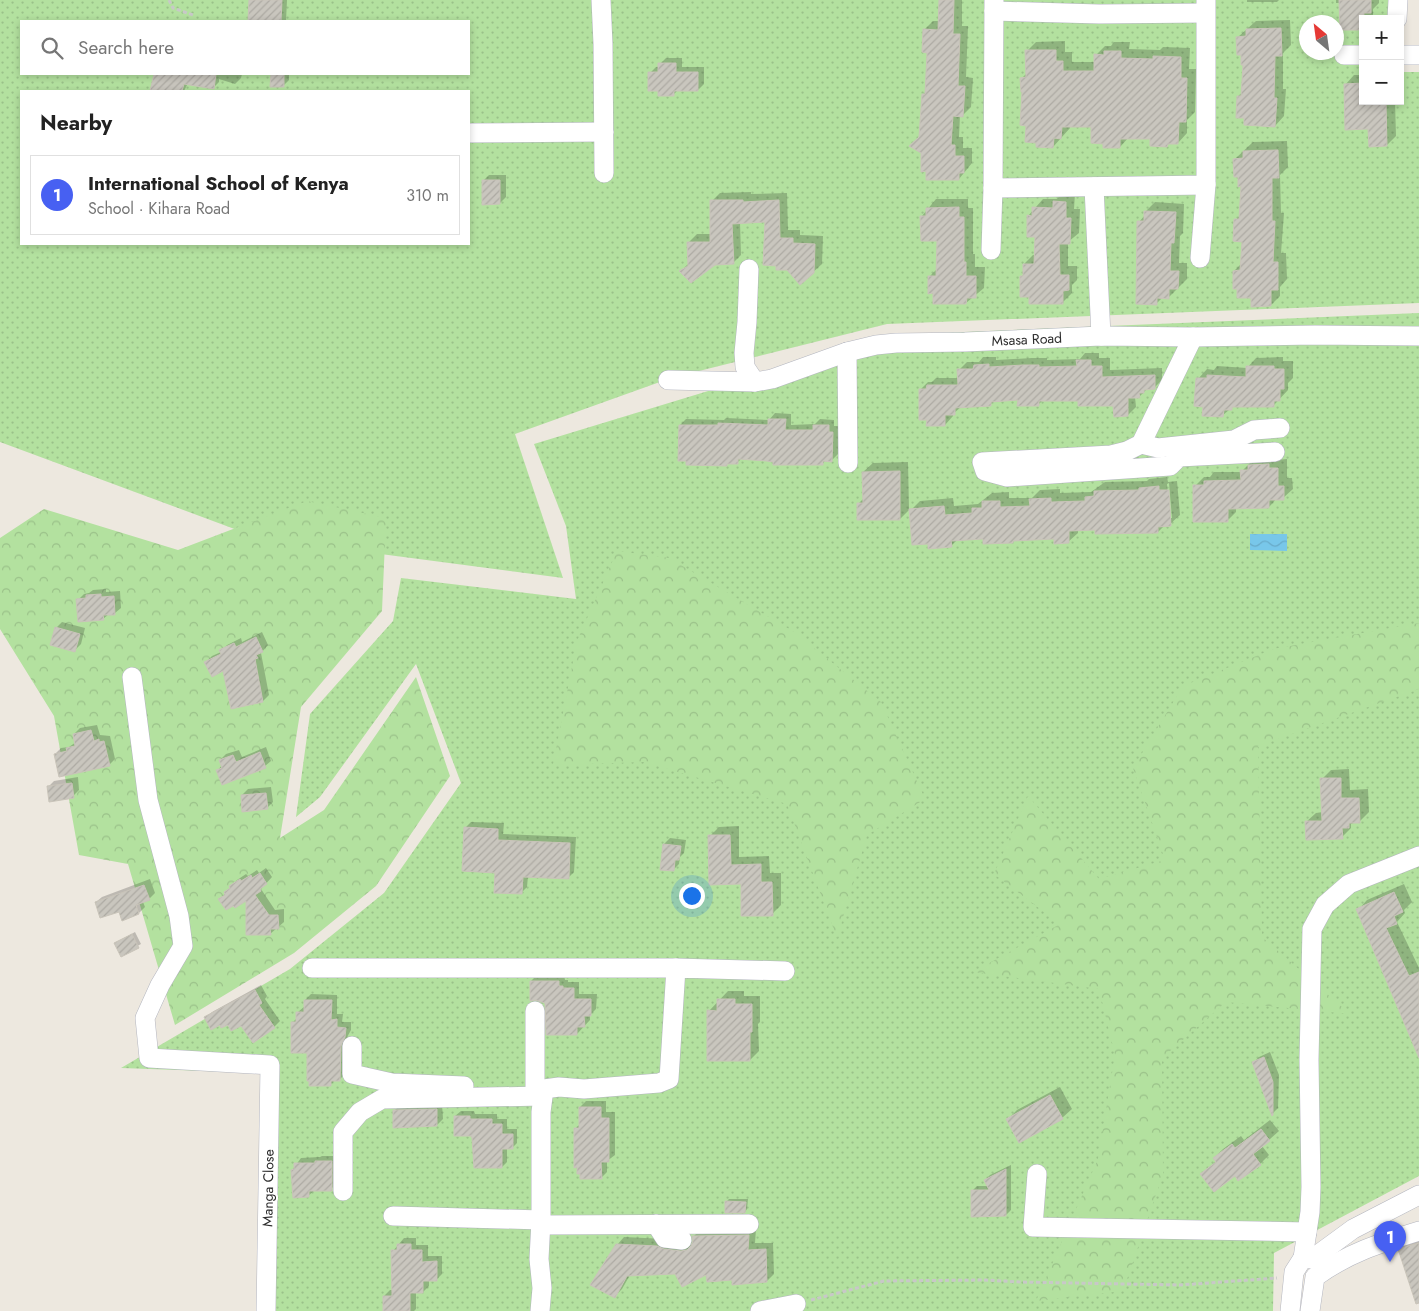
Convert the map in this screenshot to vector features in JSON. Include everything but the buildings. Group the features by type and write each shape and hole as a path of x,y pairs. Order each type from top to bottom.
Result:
{"street":[{"path":"601,0 604,174"},
{"path":"1397,15 1398,0"},
{"path":"991,250 994,6 1205,7 1206,185 1200,258"},
{"path":"1404,55 1419,55"},
{"path":"470,133 604,132"},
{"path":"993,188 1206,185"},
{"path":"1094,187 1101,336"},
{"path":"749,269 744,352 745,367 755,382"},
{"name":"Msasa Road","path":"668,380 755,382 772,379 848,352 876,345 896,343 1101,336 1419,336"},
{"path":"1193,337 1141,444 1127,451 1111,455 982,462 986,471 1007,477 1170,466 1179,457 1275,452"},
{"path":"848,352 848,463"},
{"path":"1141,444 1158,448 1234,440 1254,430 1280,428"},
{"name":"Manga Close","path":"132,678 148,800 179,916 184,946 160,985 145,1018 149,1058 270,1065 266,1311"},
{"path":"1310,1311 1307,1232 1311,1188 1309,1060 1312,929 1326,905 1349,884 1419,856"},
{"path":"312,968 676,968 785,971"},
{"path":"343,1191 343,1132 360,1112 382,1099 541,1091 559,1087 584,1089 660,1083 669,1079 676,968"},
{"path":"535,1011 541,1091 541,1222 539,1259 542,1288 540,1311"},
{"path":"352,1046 352,1074 392,1083 541,1091"},
{"path":"1037,1174 1033,1227 1307,1232"},
{"path":"1290,1311 1309,1263 1353,1229 1419,1195"},
{"path":"393,1216 541,1222 748,1224"},
{"path":"656,1224 665,1238 682,1240"},
{"path":"1309,1263 1348,1256 1419,1231"},
{"path":"760,1311 796,1304"}],"path":[{"path":"169,0 173,8 194,15"},
{"path":"796,1304 884,1281 984,1280 1180,1285 1279,1278 1309,1263"}],"green space":[{"path":"0,0 1404,0 1404,15 1359,15 1359,105 1404,105 1404,72 1419,72 1419,303 887,324 671,378 515,434 563,578 259,538 0,442"},
{"path":"1419,313 1419,1176 1274,1253 1273,1311 269,1311 261,1073 121,1068 290,969 384,893 461,783 416,664 320,797 296,817 310,714 393,621 401,578 576,599 566,526 534,444 892,335"},
{"path":"307,501 386,518 382,611 301,707 280,838 324,810 416,677 450,776 376,886 294,953 175,1025 128,864 79,855 54,716 0,629 0,538 44,509 178,550"},
{"path":"617,551 669,558 794,632 881,702 925,799 867,835 837,938 787,804 644,762 553,765 577,641"},
{"path":"1419,623 1419,689 1258,746 1262,937 1350,1014 1226,1002 1162,1058 1163,1174 1123,1291 1036,1301 1098,1159 1115,1055 1099,989 973,972 1060,924 994,874 1028,796 1099,879 1165,860 1133,768 1183,686 1273,649"}],"water":[{"path":"1250,534 1287,534 1287,551 1250,550"}],"place":[{"name":"International School of Kenya","path":"1390,1262"}]}
